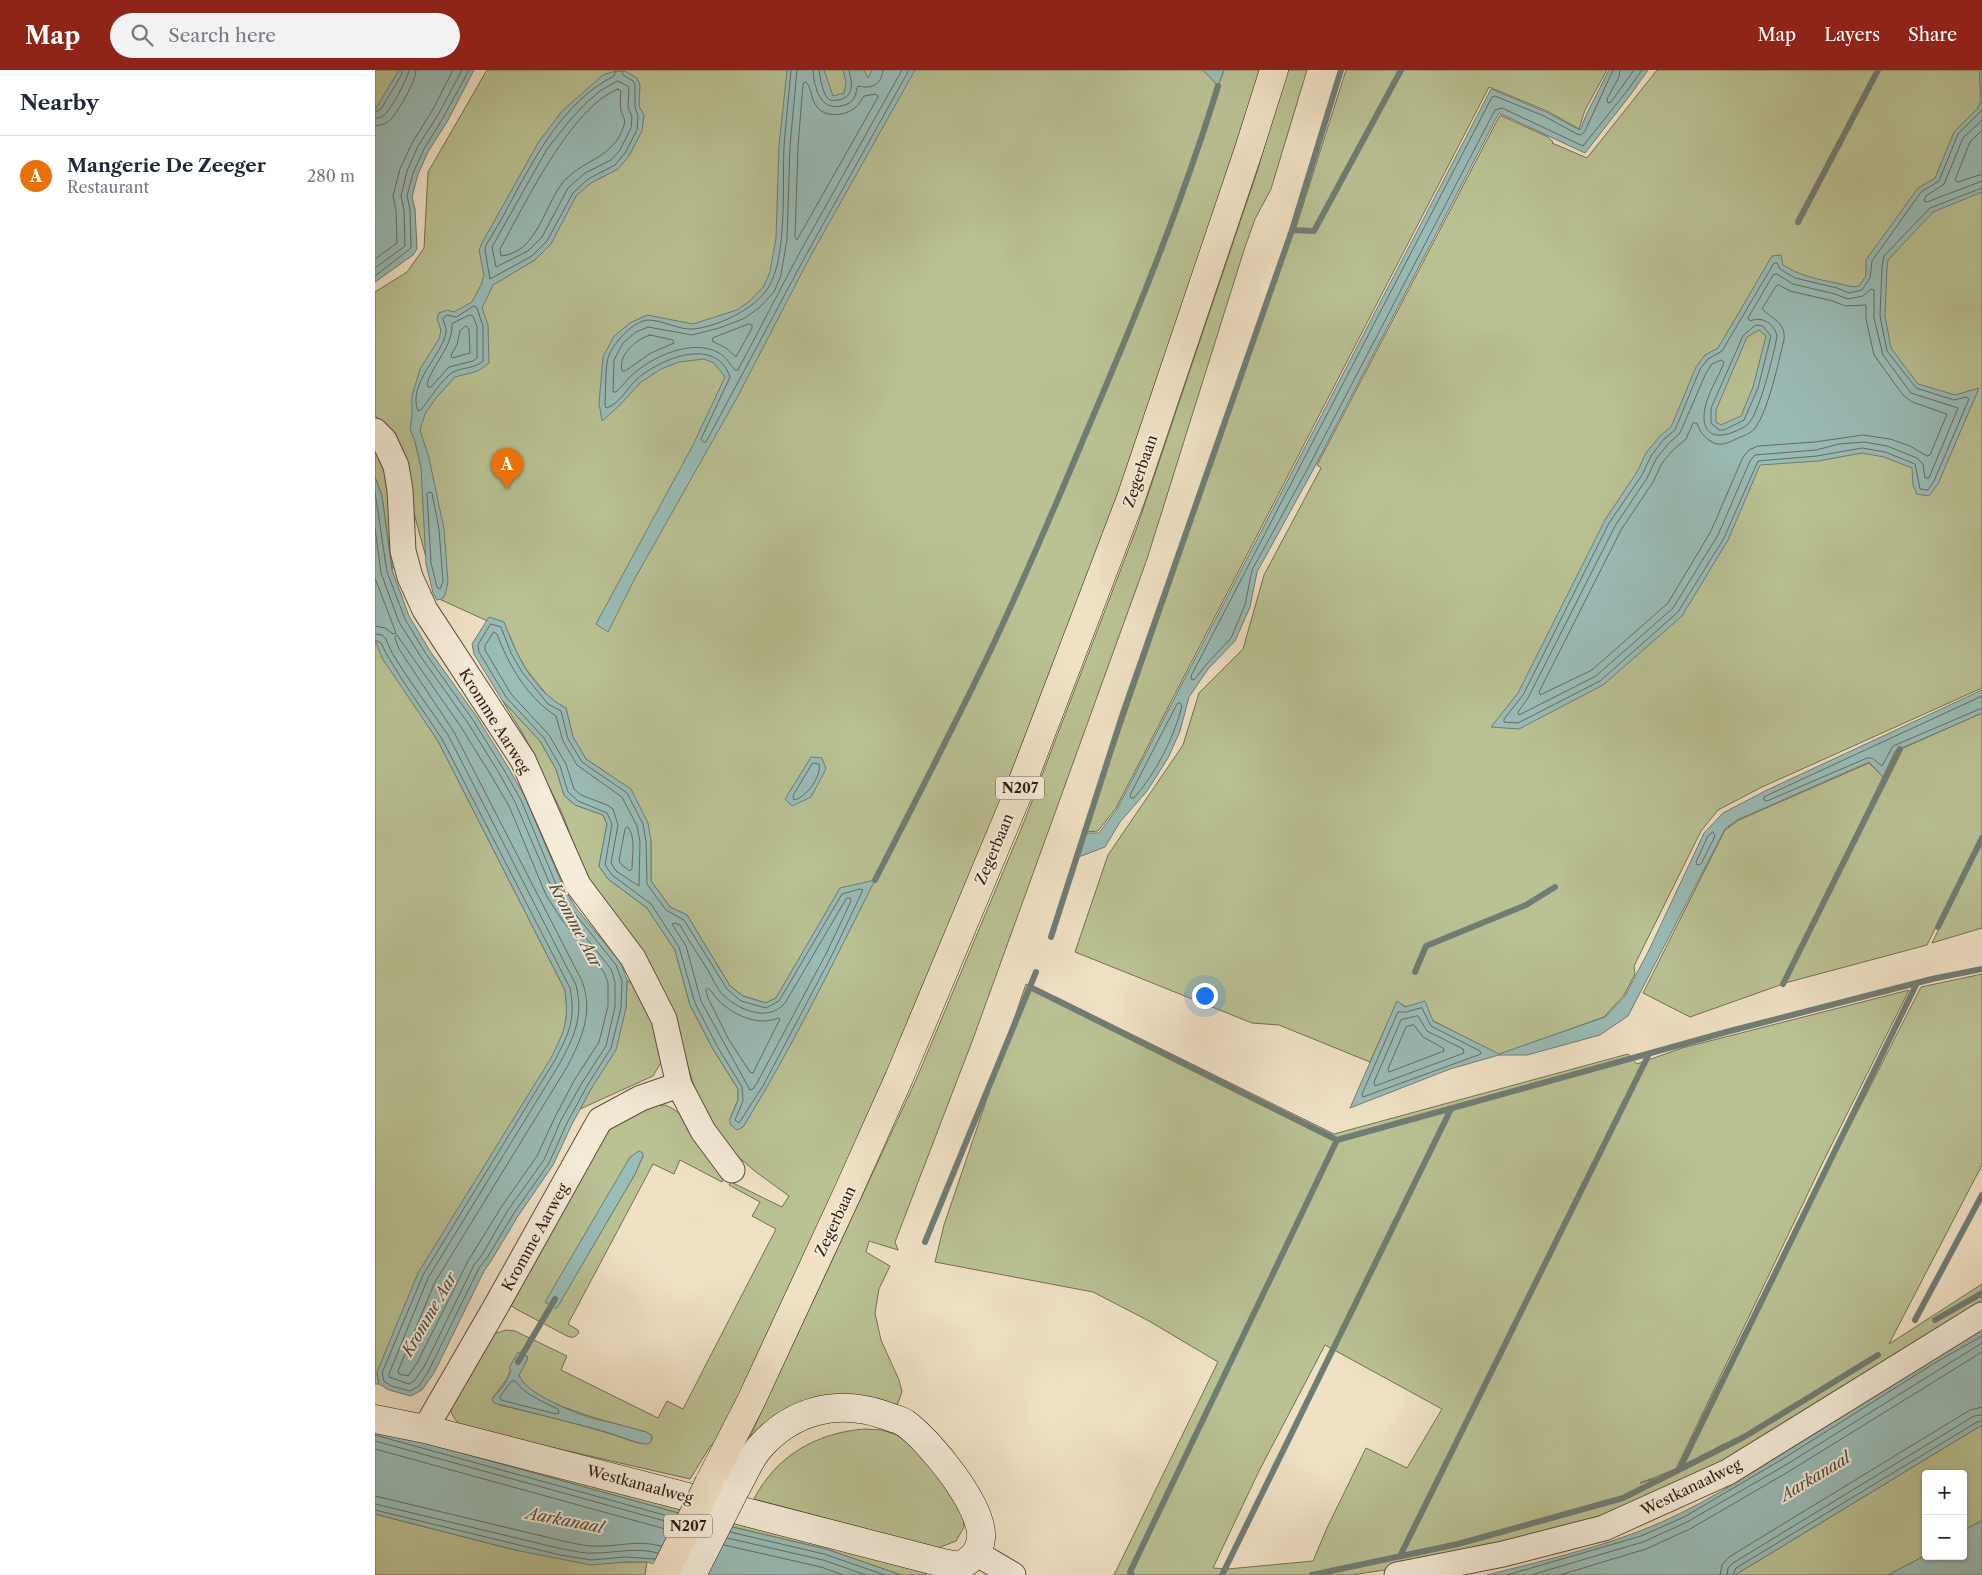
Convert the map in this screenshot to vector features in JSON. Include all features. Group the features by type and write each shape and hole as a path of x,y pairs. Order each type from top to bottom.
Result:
{"main road":[{"name":"Zegerbaan","path":"674,1573 709,1483 751,1401 899,1078 1019,791 1131,498 1246,158 1273,70"}],"street":[{"name":"Kromme Aarweg","path":"375,431 383,440 397,466 403,551 410,577 425,610 523,760 579,885 633,958 664,1019 679,1085 703,1131 732,1170"},
{"name":"Kromme Aarweg","path":"425,1429 600,1120 641,1098 679,1085"},
{"name":"Westkanaalweg","path":"1397,1575 1503,1554 1604,1528 1728,1472 1982,1315"},
{"name":"Zegerbaan","path":"674,1573 735,1490 758,1448 777,1430 808,1413 836,1407 865,1409 904,1422 931,1446 970,1502 979,1522 981,1536 976,1553"},
{"name":"Westkanaalweg","path":"375,1419 425,1429 943,1563 959,1566 966,1563 976,1553"},
{"path":"976,1553 1013,1575"}],"green space":[{"path":"375,70 399,70 383,97 375,116"},
{"path":"487,70 1204,70 1218,86 1224,70 1266,70 1155,396 1062,651 903,1044 715,1446 711,1445 690,1479 463,1427 451,1412 450,1405 490,1335 506,1330 515,1331 567,1356 561,1370 658,1418 667,1401 683,1409 776,1229 752,1216 760,1202 729,1185 731,1182 782,1207 789,1196 731,1151 700,1104 668,1006 589,884 562,813 522,732 502,700 540,741 556,769 564,795 575,805 603,815 607,824 599,866 608,879 647,908 675,950 690,1005 713,1049 738,1089 738,1100 730,1119 743,1127 795,1036 874,881 841,888 776,998 766,1003 743,996 730,986 687,915 670,907 651,881 651,841 607,773 586,759 573,737 566,708 551,700 526,669 505,629 437,598 398,454 375,415 375,292 407,272 424,248 428,172","holes":["518,1353 527,1356 527,1360 519,1375 526,1385 539,1395 575,1411 646,1432 651,1435 650,1442 635,1442 605,1432 500,1405 492,1399 507,1379"]},
{"path":"1288,70 1307,70 1271,189 1255,219 1244,250 1147,559 973,1039 895,1242 898,1250 869,1241 866,1252 890,1266 879,1289 875,1313 881,1340 899,1380 902,1392 897,1405 871,1397 849,1395 747,1443 916,1080 1024,822 1137,527 1258,169"},
{"path":"1346,70 1607,70 1585,110 1579,129 1547,111 1489,87 1116,808 1098,831 1085,832 1292,233 1296,227"},
{"path":"1657,70 1982,70 1982,688 1760,788 1718,810 1701,831 1634,966 1635,974 1624,995 1604,1017 1499,1055 1397,1002 1370,1062 1279,1025 1252,1023 1075,952 1108,855 1183,745 1199,693 1243,649 1264,575 1321,468 1317,465 1500,115 1548,137 1552,143 1587,158"},
{"path":"375,442 392,474 401,537 392,570 382,496 375,477"},
{"path":"375,630 418,710 438,741 565,990 567,1011 559,1064 377,1374 379,1384 375,1384"},
{"path":"1982,713 1982,834 1927,945 1785,983 1901,749"},
{"path":"1869,763 1883,777 1783,984 1690,1017 1643,993 1725,830 1739,820"},
{"path":"1982,841 1982,928 1932,943"},
{"path":"1982,974 1982,1165 1889,1344 1982,1284 1982,1305 1797,1421 1635,1507 1443,1561 1352,1575 1114,1575 1218,1362 1149,1321 1093,1292 935,1262 944,1225 1026,984 1334,1134 1628,1054 1637,1064 1682,1048 1909,990 1822,1164 1676,1469 1640,1483 1671,1474 1724,1444 1682,1467 1829,1167 1921,987","holes":["1325,1345 1442,1409 1407,1468 1366,1448 1313,1561 1228,1569 1213,1568 1259,1471"]},
{"path":"627,980 645,993 662,1061 653,1076 580,1109 591,1089 626,1008"},
{"path":"665,1105 683,1116 699,1134 726,1172 722,1182 680,1160 674,1174 653,1164 568,1324 578,1330 579,1333 574,1337 569,1337 509,1304 592,1153 611,1127 645,1106","holes":["643,1156 635,1174 557,1307"]},
{"path":"1982,1425 1982,1520 1967,1529 1967,1470 1922,1470 1922,1557 1888,1575 1735,1575"},
{"path":"882,1430 897,1435 930,1459 963,1514 964,1527 956,1541 938,1548 754,1499 774,1470 799,1449 846,1431"},
{"path":"407,1438 924,1564 926,1575 901,1575 826,1549 711,1522"},
{"path":"375,1514 515,1550 625,1562 647,1562 645,1575 375,1575"}],"water":[{"path":"399,70 474,70 448,120 428,152 418,174 412,197 415,209 417,249 413,255 375,282 375,110"},
{"path":"787,70 824,70 833,96 844,93 846,82 843,70 864,70 868,78 872,70 915,70 810,257 739,394 634,580 608,632 596,624 693,445 725,377 714,363 704,359 679,362 661,369 640,383 602,421 599,403 603,357 614,336 630,323 647,315 693,324 737,310 751,300 764,286 770,272 776,238 779,146"},
{"path":"1203,70 1224,70 1218,86"},
{"path":"1609,70 1648,70 1585,153 1499,113 1313,470 1257,572 1250,607 1235,641 1208,669 1189,697 1180,731 1168,758 1147,791 1120,822 1105,847 1076,858 1084,833 1099,833 1117,809 1491,89 1546,112 1580,130"},
{"path":"1979,70 1982,70 1982,192 1933,212 1888,260 1887,267 1885,316 1891,348 1918,384 1955,395 1979,388 1938,484 1929,496 1917,494 1913,485 1912,468 1884,457 1862,453 1818,461 1760,465 1728,540 1682,616 1603,685 1519,729 1491,727 1518,693 1605,520 1637,472 1646,453 1660,436 1671,427 1696,367 1705,355 1718,348 1772,256 1781,255 1783,265 1802,274 1850,286 1859,286 1866,276 1866,260 1918,188 1935,178 1954,132 1977,109 1981,101","holes":["1759,330 1766,336 1753,387 1741,416 1721,425 1716,422 1716,410 1747,337"]},
{"path":"625,71 637,78 640,85 639,106 644,115 642,131 629,156 618,169 591,183 576,196 551,244 535,260 493,285 482,308 488,325 489,363 478,371 455,377 436,398 425,414 420,430 429,458 444,529 448,582 445,595 442,599 437,600 433,593 426,564 421,468 410,429 412,396 420,369 439,339 441,330 437,319 439,313 447,310 454,312 472,302 484,275 479,250 482,243 538,143 562,111 603,75"},
{"name":"Kromme Aar","path":"375,477 382,496 392,570 409,616 430,651 477,717 508,767 525,797 563,886 576,908 621,963 627,980 626,1008 616,1050 591,1089 553,1165 518,1216 484,1271 434,1373 422,1390 411,1396 389,1390 379,1384 377,1372 418,1273 551,1058 565,1026 566,1001 565,990 438,741 382,658 375,640"},
{"path":"489,617 504,622 514,647 527,671 544,692 566,708 573,737 586,759 631,789 648,823 651,841 651,881 670,907 687,915 730,986 743,996 766,1003 776,998 840,888 875,880 812,1005 778,1067 743,1127 737,1130 730,1124 730,1119 738,1100 738,1089 713,1049 690,1005 675,950 647,908 608,879 599,866 607,824 603,815 575,805 564,795 556,769 540,741 502,700 474,654 472,644"},
{"path":"1982,690 1982,713 1895,751 1883,777 1869,762 1737,820 1725,829 1628,1016 1600,1035 1527,1055 1499,1055 1450,1069 1350,1108 1397,1001 1405,1007 1425,1001 1433,1021 1499,1054 1605,1017 1625,996 1649,950 1704,833 1723,813 1767,790"},
{"path":"811,757 822,758 826,769 811,797 792,806 785,799"},
{"path":"639,1151 643,1153 643,1156 635,1174 557,1308 555,1308 545,1302 630,1157"},
{"name":"Aarkanaal","path":"1982,1330 1982,1425 1735,1575 1487,1575 1602,1544 1640,1531 1681,1513 1739,1481"},
{"path":"518,1352 527,1356 527,1360 519,1375 523,1382 541,1396 577,1413 646,1432 651,1435 650,1443 639,1443 600,1430 494,1403 492,1399 504,1385 511,1371 509,1368"},
{"name":"Aarkanaal","path":"375,1429 711,1522 826,1549 901,1575 697,1575 647,1562 591,1565 515,1550 375,1514"},
{"path":"1982,1520 1982,1575 1888,1575 1922,1557 1922,1560 1967,1560 1967,1529"}],"waterway":[{"path":"1051,937 1123,713 1292,230 1341,70"},
{"path":"1292,230 1314,231 1401,70"},
{"path":"1798,222 1878,70"},
{"path":"875,880 980,673 1054,509 1157,259 1189,173 1218,86"},
{"path":"1783,984 1900,749"},
{"path":"1938,927 1982,838"},
{"path":"1415,972 1426,946 1526,905 1555,887"},
{"path":"1337,1140 1730,1031 1932,979 1982,969"},
{"path":"925,1242 1036,972"},
{"path":"1679,1470 1917,983"},
{"path":"1030,987 1337,1140 1130,1572 1132,1575"},
{"path":"1400,1556 1649,1054"},
{"path":"1222,1575 1451,1109"},
{"path":"1915,1320 1982,1195"},
{"path":"1935,1320 1982,1293"},
{"path":"518,1362 555,1299"},
{"path":"1312,1575 1458,1544 1623,1498 1744,1437 1878,1355"}],"place":[{"name":"Mangerie De Zeeger","path":"507,489"}]}
